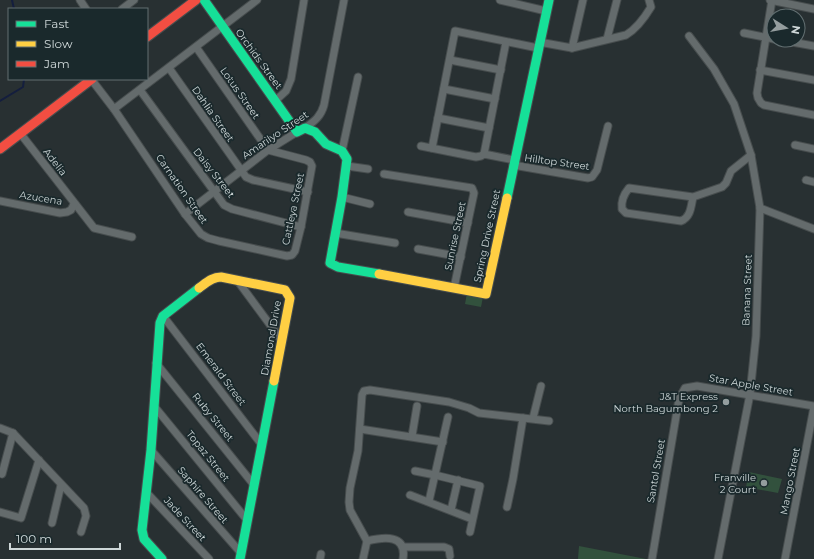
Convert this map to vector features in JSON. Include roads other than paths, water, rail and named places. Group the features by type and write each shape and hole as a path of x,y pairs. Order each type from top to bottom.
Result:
{"street":[{"path":"148,36 196,0"},
{"name":"Orchids Street","path":"204,0 297,132"},
{"path":"114,109 257,0"},
{"path":"276,101 286,90 291,80 304,0"},
{"name":"Amarilyo Street","path":"185,214 268,150 317,120 324,105 344,0"},
{"path":"500,0 546,10"},
{"name":"Spring Drive Street","path":"347,166 330,258 330,263 332,265 486,294 548,0"},
{"path":"572,48 583,0"},
{"path":"607,39 617,0"},
{"path":"432,148 455,31 506,42 572,48 626,35 632,32 651,7 649,0"},
{"path":"772,0 814,9"},
{"path":"744,33 766,37 757,93 761,103 764,105 814,115"},
{"name":"Banana Street","path":"689,36 714,69 734,104 751,155 760,208 756,336 750,394 718,559"},
{"path":"484,154 506,42"},
{"name":"Lotus Street","path":"196,47 268,150"},
{"path":"450,60 501,70"},
{"name":"Dahlia Street","path":"169,68 246,177 253,180 308,192"},
{"path":"760,70 814,80"},
{"path":"342,151 358,77"},
{"path":"0,149 91,80"},
{"name":"Carnation Street","path":"93,80 185,214 201,234 208,238 287,256 292,255"},
{"path":"444,89 495,99"},
{"name":"Daisy Street","path":"140,90 224,205 232,209 301,227"},
{"path":"438,118 489,128"},
{"name":"Hilltop Street","path":"513,163 588,178 592,177 597,170 608,126"},
{"path":"305,128 316,132 326,144 342,151 348,159 347,166 368,169"},
{"name":"Adelia","path":"20,133 94,228 132,237"},
{"path":"795,145 814,149"},
{"path":"421,146 476,157 484,154 513,163"},
{"name":"Cattleya Street","path":"268,150 306,160 310,162 312,166 301,227 295,251 292,255"},
{"path":"693,196 688,216 686,219 681,221 626,212 622,210 625,192 629,188 693,196 722,187 726,183 731,171 751,155"},
{"name":"Sunrise Street","path":"384,174 472,188 474,193 454,288"},
{"path":"806,180 814,182"},
{"path":"342,197 370,204"},
{"name":"Azucena","path":"0,201 60,213 71,210 74,204"},
{"path":"760,208 814,229"},
{"path":"408,212 468,223"},
{"path":"335,233 395,243"},
{"path":"418,249 461,257"},
{"name":"Diamond Drive","path":"163,316 211,279 221,277 281,289 288,294 290,302 240,556"},
{"path":"237,280 282,341"},
{"path":"162,559 146,542 142,534 151,450 156,363 160,323 163,316"},
{"name":"Emerald Street","path":"163,316 262,445"},
{"name":"Ruby Street","path":"156,363 254,485"},
{"path":"533,418 541,386"},
{"name":"Star Apple Street","path":"685,388 697,386 814,406"},
{"name":"Santol Street","path":"652,559 679,399 685,388"},
{"path":"363,559 367,541 350,510 349,502 350,488 358,451 362,395 364,391 370,390 449,402 469,408 479,413 549,421"},
{"name":"Topaz Street","path":"154,406 247,520"},
{"path":"412,436 417,406"},
{"name":"Mango Street","path":"784,559 814,406"},
{"path":"429,501 448,417"},
{"path":"507,507 523,418"},
{"path":"0,428 13,433 84,508 86,516 81,532"},
{"path":"360,429 443,442"},
{"path":"0,474 2,474 13,433"},
{"name":"Saphire Street","path":"151,450 240,556"},
{"path":"0,512 21,518 39,460"},
{"path":"415,471 436,474 480,486 470,532"},
{"path":"451,510 458,480"},
{"path":"52,523 61,485"},
{"name":"Jade Street","path":"146,492 209,559"},
{"path":"410,495 429,501 472,519"},
{"path":"367,541 381,537 389,538 401,543 404,547 403,559"},
{"path":"404,547 444,547 449,549 450,556"}],"waterway":[{"path":"12,0 14,8"},
{"path":"0,101 23,87 24,80"}],"place":[{"name":"J&T Express North Bagumbong 2","path":"726,402"},
{"name":"Franville 2 Court","path":"764,483"}]}
